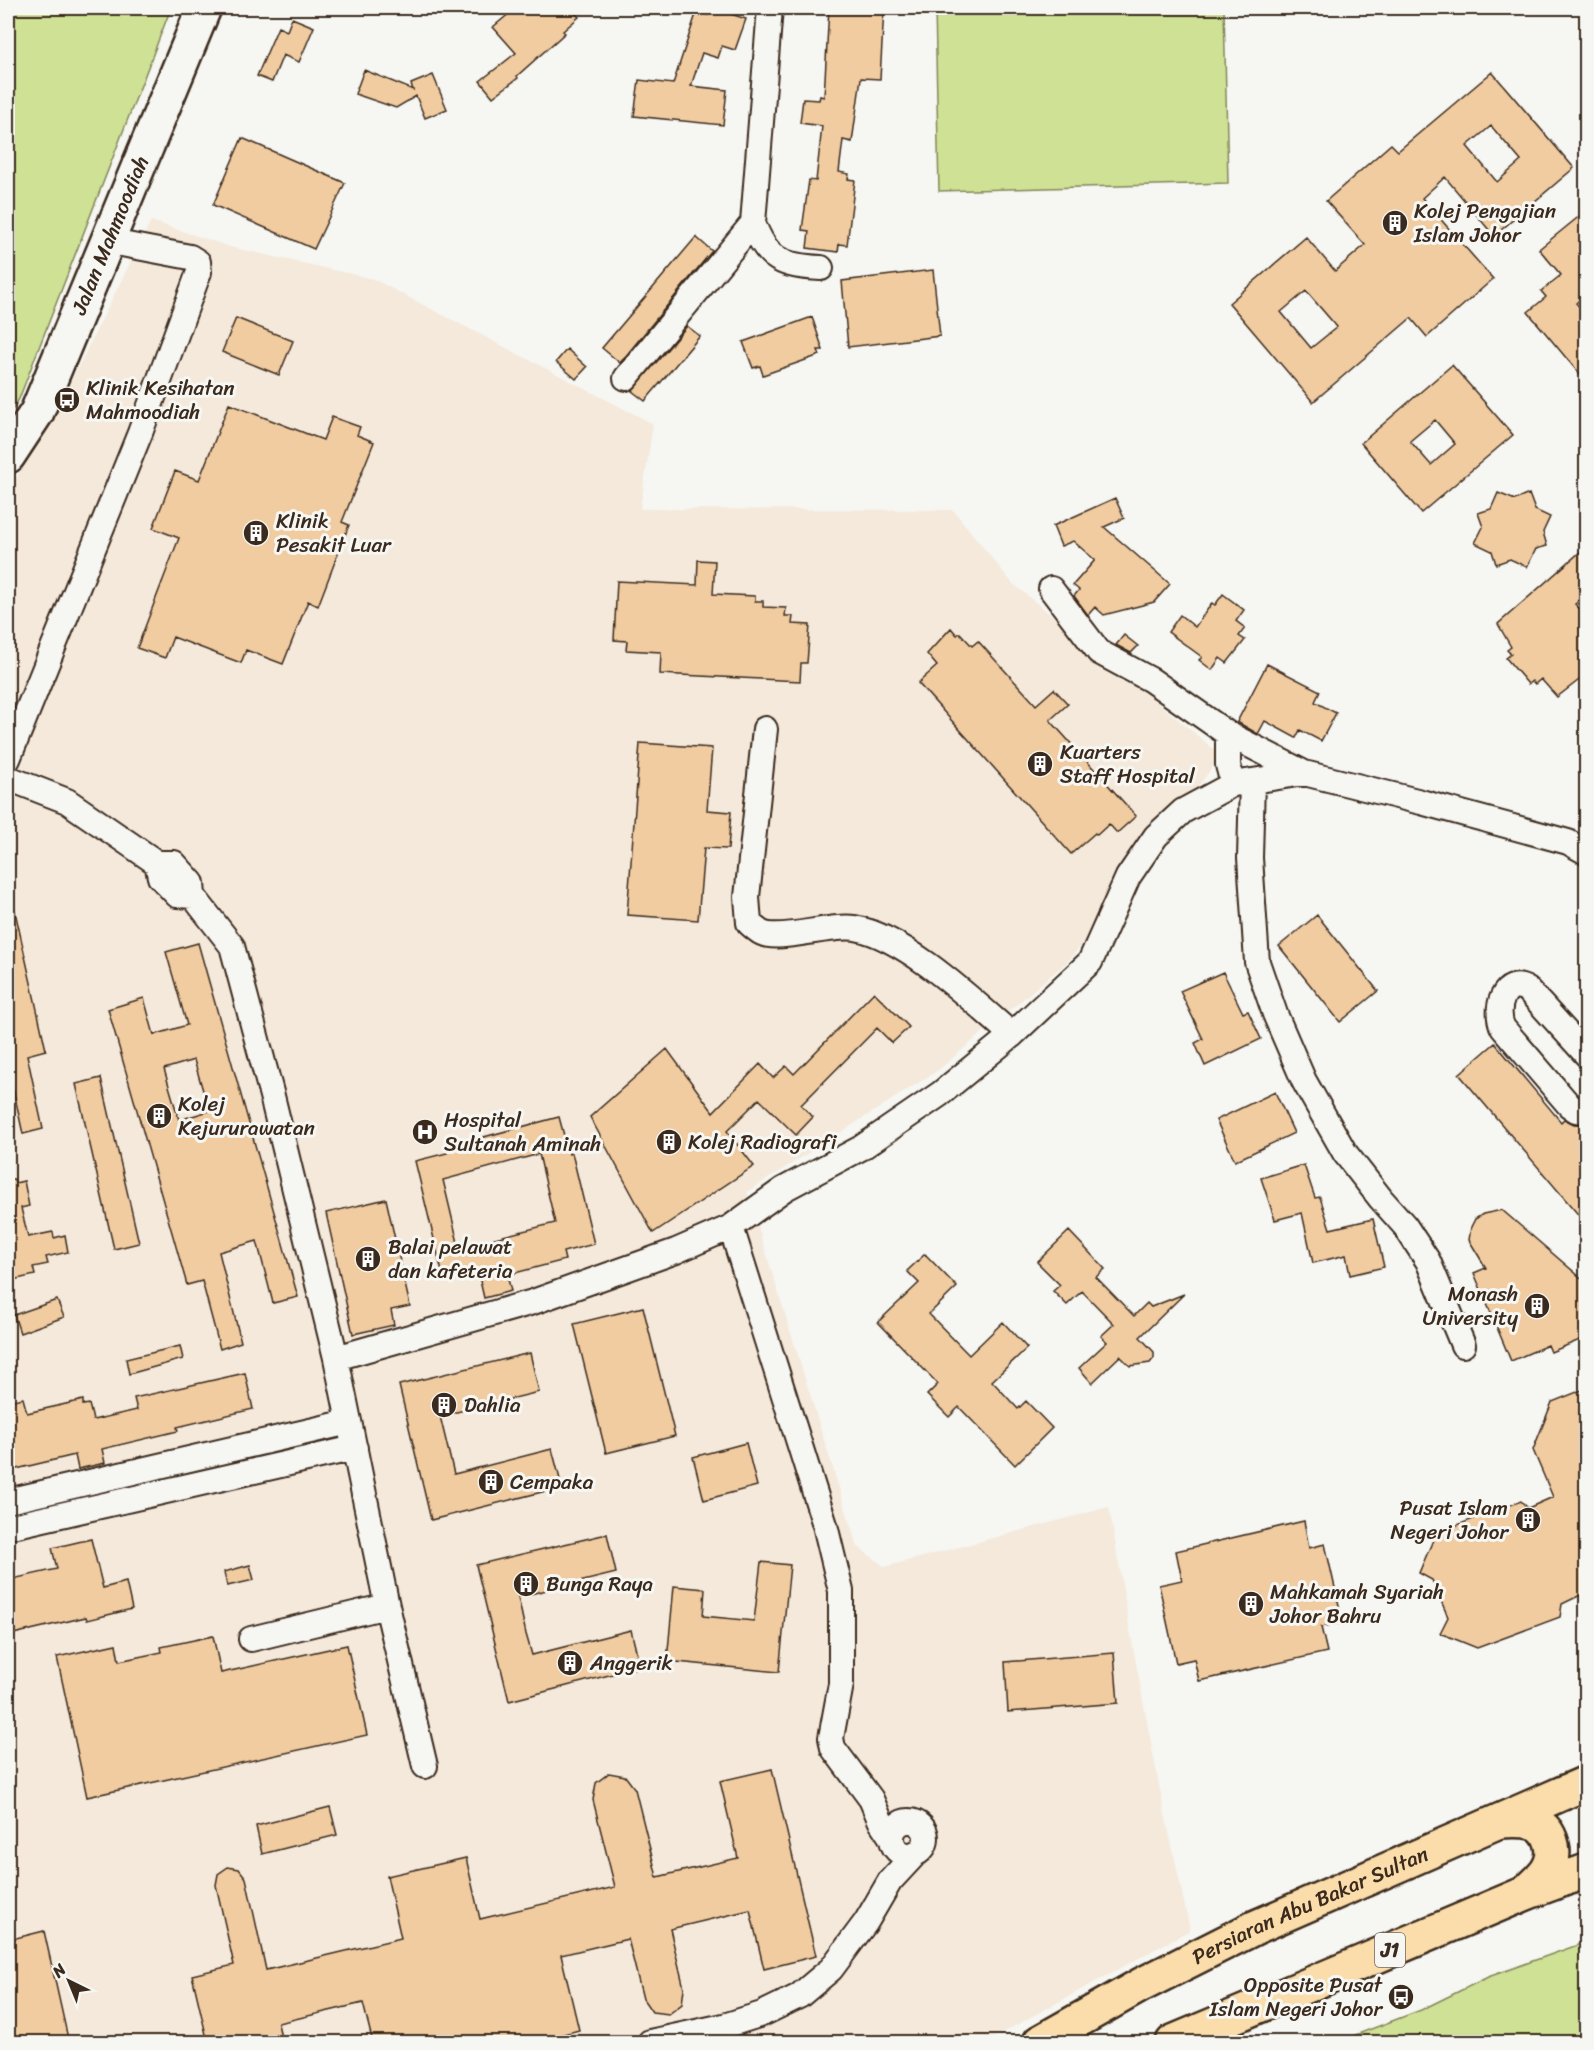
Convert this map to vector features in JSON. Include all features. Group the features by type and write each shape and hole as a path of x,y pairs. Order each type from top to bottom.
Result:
{"main road":[{"name":"Jalan Mahmoodiah","path":"8,456 37,412 204,8"},
{"name":"Persiaran Abu Bakar Sultan","path":"1040,2043 1141,1985 1256,1927 1587,1783"},
{"path":"1500,1821 1519,1820 1536,1823 1553,1842 1550,1865 1543,1876 1526,1893"},
{"name":"J1","path":"1173,2043 1526,1893 1587,1871"}],"street":[{"path":"770,8 753,223 759,240 771,254 786,264 820,268"},
{"path":"626,378 753,223"},
{"path":"8,759 140,433 199,272 198,262 190,257 106,241"},
{"path":"1051,589 1099,652 1151,680 1228,734 1304,773 1568,842 1587,852"},
{"path":"765,729 747,897 749,923 761,933 780,935 825,928 854,928 890,940 957,987 1012,1035"},
{"path":"1228,734 1228,765 1243,782 1257,962 1275,1014 1304,1081 1345,1153 1405,1226 1428,1261 1463,1346"},
{"path":"336,1358 533,1302 676,1251 731,1227 784,1189 861,1148 939,1094 1012,1035 1090,962 1128,877 1156,836 1183,811 1243,782 1304,773"},
{"path":"8,778 67,801 157,863 160,877 177,895 193,896 232,946 272,1096 336,1358 387,1606 425,1766"},
{"path":"1587,1054 1528,990 1520,985 1511,986 1504,992 1499,1016 1503,1028 1569,1105 1576,1110 1587,1111"},
{"path":"650,2043 724,2026 762,2014 799,1995 831,1969 866,1922 890,1881 902,1840 881,1822 871,1799 833,1748 831,1738 841,1684 841,1591 825,1525 731,1227"},
{"path":"8,1501 350,1422"},
{"path":"8,1527 355,1448"},
{"path":"251,1639 387,1606"}],"shaded area":[{"name":"Hospital Sultanah Aminah","path":"151,221 230,247 373,279 653,424 640,509 953,510 1012,583 1221,755 1093,931 1068,961 937,1071 747,1192 857,1546 885,1567 1109,1507 1161,1796 1190,1930 985,2042 8,2042 8,491 50,424"}],"green space":[{"path":"8,8 171,8 19,399 8,417"},
{"path":"935,8 1224,8 1228,183 939,191"},
{"path":"1586,1942 1586,2042 1337,2042 1421,2010 1488,1977"}],"building":[{"path":"516,8 570,8 579,17 563,31 565,33 517,76 518,78 493,97 480,81 516,53 493,27"},
{"path":"711,8 733,8 731,14 746,19 735,50 722,46 718,58 702,53 691,86 727,90 723,125 634,116 639,80 673,84 697,11 708,15"},
{"path":"829,8 884,8 880,79 861,78 852,142 843,140 839,172 849,174 848,179 855,180 847,245 839,244 838,252 807,248 809,231 802,230 809,180 816,181 822,126 800,123 803,99 819,100 820,96 824,97"},
{"path":"292,18 314,27 299,62 283,55 272,82 257,76 278,27 287,31"},
{"path":"364,70 413,90 411,84 433,75 447,109 425,118 416,96 396,108 355,94"},
{"path":"1492,72 1574,168 1494,236 1445,177 1422,198 1493,279 1427,337 1411,318 1313,402 1229,303 1306,237 1335,271 1365,245 1326,201 1391,144 1398,151","holes":["1491,126 1521,161 1497,182 1467,146","1306,291 1337,327 1311,348 1281,312"]},
{"path":"242,138 345,183 314,249 213,205"},
{"name":"Kolej Pengajian Islam Johor","path":"1587,210 1587,294 1576,303 1587,315 1587,383 1528,312 1546,297 1541,291 1561,275 1539,249"},
{"path":"696,237 712,251 620,363 602,348"},
{"path":"933,270 940,336 848,347 842,281"},
{"path":"812,317 823,350 818,350 820,355 763,375 760,366 753,368 743,342"},
{"path":"236,318 293,341 279,375 222,352"},
{"path":"687,326 700,336 645,401 632,391"},
{"path":"567,349 587,367 576,379 556,362"},
{"path":"1452,365 1513,435 1421,513 1361,443","holes":["1435,420 1455,444 1431,465 1410,441"]},
{"name":"Klinik Pesakit Luar","path":"229,404 323,440 332,417 360,427 357,435 374,442 342,522 349,525 318,606 308,601 283,664 246,650 241,663 173,637 165,658 137,648 179,538 153,528 175,471 199,480"},
{"path":"1498,493 1515,500 1529,494 1535,510 1550,517 1543,532 1547,546 1536,549 1527,567 1510,559 1496,564 1492,551 1475,543 1483,527 1478,513 1491,509"},
{"path":"1115,498 1124,518 1104,527 1170,584 1154,602 1104,615 1095,607 1088,615 1074,596 1079,590 1073,585 1095,560 1073,541 1061,546 1053,526"},
{"path":"1587,546 1587,594 1575,604 1587,617 1587,674 1557,697 1541,679 1535,684 1532,681 1528,684 1506,658 1511,654 1507,650 1511,647 1498,624"},
{"path":"698,560 715,561 713,594 755,596 755,601 763,601 763,607 786,608 785,616 793,616 792,624 810,625 807,663 801,663 800,681 660,674 661,652 626,650 627,641 614,640 617,581 697,585"},
{"path":"1223,594 1244,610 1236,621 1245,628 1239,636 1245,640 1227,663 1220,658 1212,670 1199,660 1202,657 1168,632 1180,615 1195,627 1212,603 1215,605"},
{"name":"Kuarters Staff Hospital","path":"951,628 957,635 960,633 972,646 978,641 1036,705 1054,689 1068,704 1050,720 1136,816 1117,833 1109,824 1071,854 918,683 937,666 927,654"},
{"path":"1124,635 1138,646 1131,653 1116,645"},
{"path":"1267,664 1320,691 1315,702 1336,713 1321,741 1300,730 1296,738 1265,721 1258,734 1237,722"},
{"path":"640,743 712,748 707,810 731,812 728,849 704,848 698,920 627,915"},
{"path":"14,907 46,1050 27,1055 43,1129 23,1134 8,1065 8,908"},
{"path":"1317,915 1378,991 1340,1022 1279,946"},
{"name":"Kolej Kejururawatan","path":"198,943 298,1297 273,1303 257,1241 219,1252 241,1342 220,1349 202,1281 187,1285 108,1009 144,998 154,1035 187,1025 166,952","holes":["194,1060 209,1111 179,1120 164,1069"]},
{"path":"1223,972 1243,1013 1248,1011 1261,1039 1205,1066 1195,1043 1203,1039 1180,991"},
{"name":"Kolej Radiografi","path":"874,992 909,1027 892,1043 877,1028 801,1105 813,1117 796,1135 759,1099 727,1131 754,1166 653,1233 590,1117 667,1049 713,1112 760,1064 773,1078 786,1066 794,1074"},
{"path":"1495,1043 1561,1122 1564,1119 1574,1124 1587,1125 1587,1225 1459,1074"},
{"path":"101,1078 139,1243 114,1249 76,1084"},
{"path":"1275,1092 1294,1133 1235,1161 1216,1120"},
{"path":"559,1117 569,1154 572,1153 594,1244 563,1252 565,1260 507,1275 511,1291 484,1298 478,1272 444,1280 415,1161 447,1153 446,1147","holes":["539,1154 555,1223 459,1247 443,1180"]},
{"path":"1304,1165 1315,1198 1320,1197 1330,1229 1373,1219 1384,1267 1350,1275 1346,1255 1313,1263 1302,1213 1275,1220 1261,1178"},
{"path":"8,1179 14,1179 15,1183 24,1181 29,1206 21,1208 28,1237 53,1232 54,1238 65,1235 68,1252 46,1257 48,1264 33,1267 35,1275 8,1281"},
{"name":"Balai pelawat dan kafeteria","path":"386,1199 410,1306 391,1310 394,1325 353,1334 326,1213"},
{"name":"Monash University","path":"1502,1210 1587,1283 1587,1337 1551,1352 1548,1345 1511,1361 1474,1273 1486,1268 1469,1240 1475,1219 1483,1214"},
{"path":"1069,1231 1105,1269 1096,1277 1134,1316 1147,1303 1151,1307 1184,1294 1140,1337 1154,1352 1154,1358 1150,1363 1130,1366 1120,1356 1092,1383 1079,1368 1107,1342 1101,1336 1114,1324 1082,1291 1067,1305 1053,1291 1060,1285 1037,1262"},
{"path":"925,1254 957,1287 929,1314 969,1355 1003,1322 1027,1348 992,1381 1018,1409 1026,1401 1052,1428 1015,1465 959,1407 949,1417 927,1395 938,1384 878,1322 919,1283 907,1271"},
{"path":"57,1300 64,1317 20,1333 14,1315"},
{"path":"643,1307 675,1436 606,1453 574,1324"},
{"path":"180,1346 183,1359 129,1374 126,1359"},
{"path":"530,1353 539,1392 440,1416 454,1474 552,1449 562,1487 431,1520 399,1385"},
{"path":"245,1373 253,1409 177,1427 178,1431 102,1449 105,1463 78,1469 75,1455 8,1471 8,1401 23,1398 27,1413 83,1400 83,1405 89,1404 93,1420 137,1410 134,1398"},
{"name":"Pusat Islam Negeri Johor","path":"1587,1388 1587,1592 1562,1604 1560,1617 1477,1648 1440,1633 1448,1617 1432,1580 1419,1573 1436,1533 1521,1501 1528,1508 1553,1497 1533,1450 1552,1402"},
{"path":"746,1443 757,1486 704,1500 693,1457"},
{"name":"Mahkamah Syariah Johor Bahru","path":"1304,1521 1309,1548 1325,1544 1343,1623 1321,1627 1327,1652 1199,1681 1194,1659 1176,1663 1159,1585 1182,1580 1176,1551"},
{"path":"607,1534 616,1573 518,1597 526,1634 532,1655 631,1630 640,1667 509,1701 476,1565"},
{"path":"91,1539 103,1588 126,1582 132,1609 9,1635 8,1580 57,1569 52,1548"},
{"path":"761,1562 790,1565 779,1672 667,1661 674,1586 705,1589 703,1616 754,1621"},
{"path":"250,1565 254,1580 227,1586 224,1572"},
{"path":"213,1636 221,1673 347,1645 367,1735 87,1797 57,1657 116,1644 119,1661 162,1652 161,1647"},
{"path":"1114,1653 1118,1703 1008,1712 1005,1662"},
{"path":"772,1769 816,1956 764,1969 750,1910 670,1929 684,1988 682,2004 669,2014 652,2012 643,1999 628,1939 561,1955 579,2030 530,2043 373,2043 363,2003 278,2023 282,2043 208,2043 192,1975 234,1965 216,1885 218,1874 228,1867 239,1869 246,1878 266,1970 401,1938 387,1876 466,1858 480,1919 615,1887 593,1800 596,1783 609,1773 625,1776 635,1789 657,1877 738,1858 720,1781"},
{"path":"330,1807 337,1835 262,1854 256,1826"},
{"path":"44,1931 69,2043 8,2043 8,1940"}],"place":[{"name":"Kolej Pengajian Islam Johor","path":"1395,223"},
{"name":"Klinik Kesihatan Mahmoodiah","path":"67,400"},
{"name":"Klinik Pesakit Luar","path":"256,533"},
{"name":"Kuarters Staff Hospital","path":"1040,764"},
{"name":"Kolej Kejururawatan","path":"159,1116"},
{"name":"Hospital Sultanah Aminah","path":"425,1132"},
{"name":"Kolej Radiografi","path":"669,1142"},
{"name":"Balai pelawat dan kafeteria","path":"368,1259"},
{"name":"Monash University","path":"1537,1306"},
{"name":"Dahlia","path":"444,1405"},
{"name":"Cempaka","path":"491,1482"},
{"name":"Pusat Islam Negeri Johor","path":"1528,1520"},
{"name":"Bunga Raya","path":"526,1584"},
{"name":"Mahkamah Syariah Johor Bahru","path":"1251,1604"},
{"name":"Anggerik","path":"570,1663"},
{"name":"Opposite Pusat Islam Negeri Johor","path":"1401,1997"}]}
